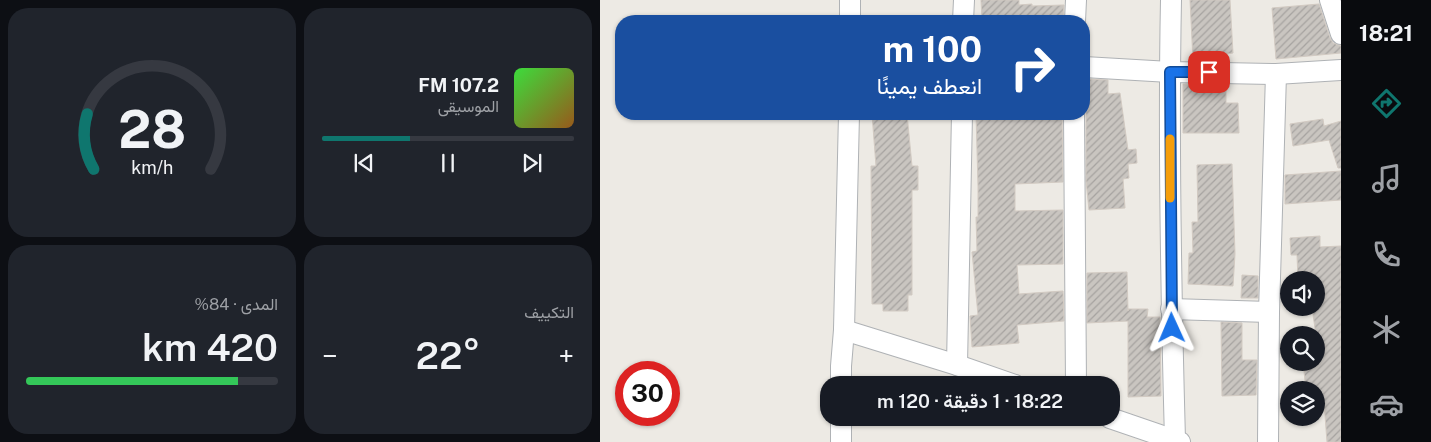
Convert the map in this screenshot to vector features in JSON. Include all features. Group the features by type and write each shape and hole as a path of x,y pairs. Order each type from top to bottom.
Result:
{"street":[{"path":"850,0 850,15"},
{"path":"964,0 964,15"},
{"path":"1075,15 1076,0"},
{"path":"1120,421 1178,441 1171,309 1171,0"},
{"path":"1330,0 1341,34"},
{"path":"1090,67 1170,72 1276,74 1341,70"},
{"path":"1268,442 1276,74"},
{"path":"841,376 844,330 849,120"},
{"path":"957,365 962,120"},
{"path":"1074,120 1076,376"},
{"path":"1171,309 1270,312"},
{"path":"844,330 989,376"},
{"path":"841,426 841,442"}],"building":[{"path":"981,0 1019,0 1019,5 1032,4 1032,6 1064,5 1063,15 982,15"},
{"path":"1190,0 1230,0 1233,53 1226,54 1226,61 1193,61"},
{"path":"1319,4 1330,38 1333,43 1341,46 1341,53 1276,59 1272,8"},
{"path":"1090,79 1108,80 1108,94 1120,93 1128,150 1136,149 1137,163 1128,164 1129,178 1123,179 1125,208 1089,210 1086,181 1086,120 1090,120"},
{"path":"1183,84 1226,85 1226,103 1238,103 1239,133 1183,133"},
{"path":"1323,119 1324,126 1341,121 1341,168 1338,168 1329,140 1293,146 1290,124"},
{"path":"872,120 908,120 912,166 918,166 918,190 912,190 912,295 908,295 908,311 883,311 883,304 872,304 871,166 876,166"},
{"path":"976,120 1062,120 1063,182 1015,184 1015,211 1063,210 1063,264 1017,265 1019,294 1063,291 1064,321 1017,325 1019,343 972,347 970,316 978,315 972,252 977,251 976,217 978,217"},
{"path":"1232,164 1235,254 1233,286 1188,284 1189,253 1193,253 1192,222 1198,222 1197,165"},
{"path":"1341,171 1341,200 1285,204 1285,175"},
{"path":"1320,236 1320,247 1341,246 1341,442 1327,442 1325,381 1305,381 1304,371 1325,371 1325,326 1315,326 1313,316 1325,316 1325,271 1298,271 1297,255 1291,255 1290,238"},
{"path":"1127,272 1128,311 1128,309 1148,309 1147,317 1160,317 1161,396 1128,397 1128,321 1087,323 1087,273"},
{"path":"1242,275 1258,276 1258,298 1241,298"},
{"path":"1221,322 1242,323 1242,360 1257,360 1256,395 1222,396"}],"slow traffic":[{"path":"1170,139 1170,198"}],"route":[{"path":"1172,328 1170,72 1209,72"}]}
